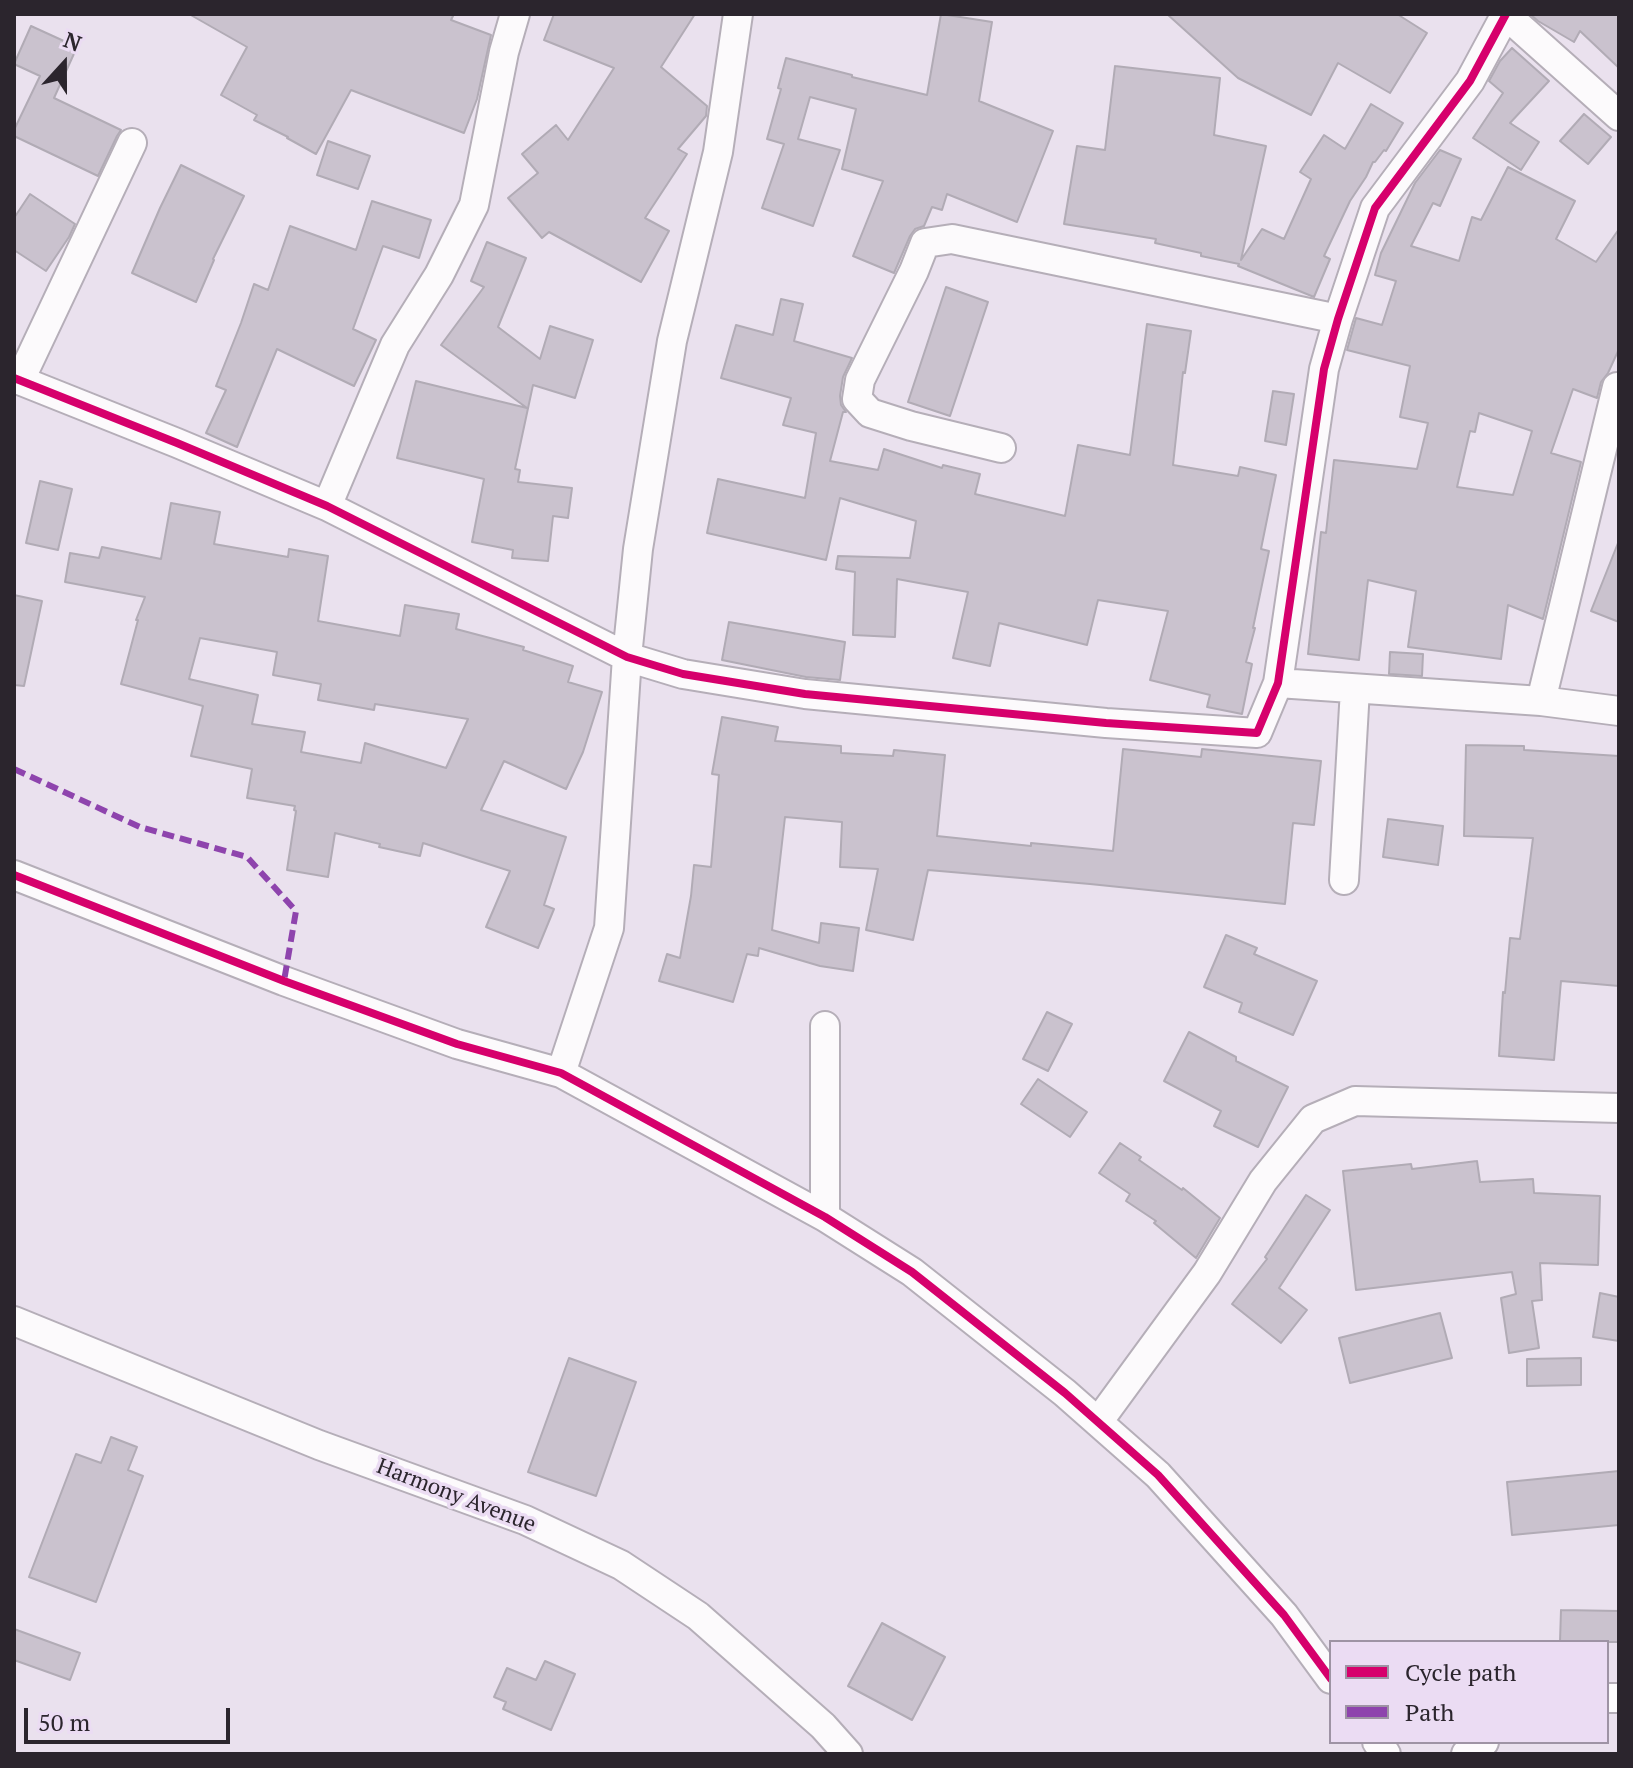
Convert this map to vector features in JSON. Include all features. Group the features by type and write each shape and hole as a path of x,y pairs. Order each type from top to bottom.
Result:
{"street":[{"path":"327,506 395,345 439,275 474,205 504,52 515,14"},
{"path":"561,1073 609,928 627,657 638,549 672,341 718,152 738,14"},
{"path":"132,143 17,379 327,506 627,657 683,674 805,694 1106,723 1257,733 1278,683 1324,369 1375,208 1470,81 1506,14 1619,116"},
{"path":"1001,448 870,413 857,399 860,380 925,243 952,239 1338,319"},
{"path":"1541,701 1617,387"},
{"path":"1278,683 1541,701 1619,711"},
{"path":"1344,880 1355,689"},
{"path":"14,875 284,981 457,1044 561,1073 825,1217 912,1272 1065,1393 1158,1475 1284,1615 1329,1676"},
{"path":"825,1026 825,1217"},
{"path":"1098,1422 1207,1273 1263,1181 1313,1119 1355,1101 1619,1108"},
{"name":"Harmony Avenue","path":"14,1321 319,1445 525,1520 621,1565 698,1616 823,1726 848,1754"}],"building":[{"path":"189,14 454,14 451,20 491,35 477,99 464,133 351,90 316,154 254,120 257,115 221,95 247,47"},
{"path":"554,14 695,14 661,67 707,106 706,116 678,149 687,154 645,218 669,231 641,282 549,232 542,238 508,198 538,173 522,154 556,125 568,140 614,68 544,40"},
{"path":"941,14 992,22 979,101 1053,131 1017,222 947,194 942,210 932,207 924,226 915,229 910,236 894,273 853,256 883,181 842,169 856,109 810,97 798,139 840,150 813,226 762,208 784,144 767,139 786,58 927,95"},
{"path":"1167,14 1397,14 1427,33 1390,93 1338,63 1311,115 1238,78"},
{"path":"1530,14 1619,14 1619,68 1580,31 1574,42"},
{"path":"31,26 77,47 54,98 121,130 98,176 14,136 40,76 14,64"},
{"path":"1512,48 1549,81 1510,123 1539,142 1521,170 1473,138 1503,93 1489,81 1500,61"},
{"path":"1115,66 1220,78 1214,135 1266,146 1241,260 1262,229 1284,239 1311,179 1300,172 1324,135 1345,149 1371,104 1403,123 1386,151 1373,162 1350,201 1324,256 1330,259 1314,297 1239,264 1155,243 1156,239 1064,224 1077,146 1105,150"},
{"path":"1584,114 1611,137 1588,164 1560,141"},
{"path":"328,141 370,156 358,189 317,175"},
{"path":"1440,150 1461,159 1440,206 1433,203 1411,246 1459,261 1472,217 1481,220 1508,167 1575,201 1556,239 1596,262 1619,229 1619,349 1601,382 1597,398 1573,389 1551,453 1581,462 1543,619 1508,605 1501,659 1408,647 1416,591 1368,580 1359,660 1308,654 1321,532 1326,533 1334,460 1417,469 1428,423 1400,417 1410,366 1347,350 1356,318 1382,325 1396,281 1375,275 1381,253 1415,183","holes":["1479,413 1532,431 1513,495 1457,487 1470,431 1475,432"]},
{"path":"181,165 244,196 196,302 132,273"},
{"path":"30,194 75,224 46,271 14,250 14,218"},
{"path":"372,201 431,220 419,258 383,246 353,329 376,340 354,386 277,349 237,447 206,433 226,390 216,386 254,284 268,290 290,226 356,250"},
{"path":"487,242 526,258 498,327 540,359 550,326 593,340 575,398 533,385 515,469 520,470 518,482 572,488 568,518 553,516 548,561 512,558 513,550 472,542 484,479 397,458 416,381 527,408 441,345 484,287 471,281"},
{"path":"946,287 988,302 950,416 908,402"},
{"path":"781,299 803,304 794,341 852,358 843,377 840,396 846,412 843,412 830,461 878,470 884,449 942,468 943,465 980,474 975,494 1065,516 1078,445 1130,455 1147,324 1191,331 1183,372 1173,465 1238,476 1240,467 1276,475 1261,549 1269,551 1246,662 1252,664 1242,714 1207,707 1210,695 1150,680 1168,611 1098,600 1087,645 999,623 990,666 953,658 968,592 897,579 895,637 853,635 855,572 836,569 838,556 910,558 916,521 840,498 826,560 707,533 718,479 805,498 816,433 783,425 791,398 721,378 736,325 773,335"},
{"path":"1273,391 1294,394 1286,445 1265,441"},
{"path":"40,481 72,489 58,550 26,543"},
{"path":"171,503 220,512 214,544 288,557 289,549 328,556 318,621 400,636 405,605 459,614 456,629 524,647 523,650 573,666 568,682 602,692 583,752 566,789 504,761 481,810 566,837 544,905 554,909 538,948 486,927 510,871 423,843 420,856 335,833 328,877 287,870 295,806 247,798 252,769 191,756 203,706 121,684 136,620 145,597 65,582 70,553 99,558 102,547 161,559","holes":["200,638 277,652 273,675 321,684 318,700 374,710 375,704 468,719 446,768 365,743 361,763 301,752 305,732 252,724 258,695 189,679"]},
{"path":"1619,543 1619,622 1591,611"},
{"path":"14,595 42,601 24,686 14,685"},
{"path":"729,622 845,642 840,680 806,677 722,660"},
{"path":"1390,652 1423,654 1422,676 1389,674"},
{"path":"722,717 778,727 775,741 841,746 841,753 893,756 894,750 945,755 937,836 1113,851 1123,749 1201,757 1202,749 1321,761 1314,825 1293,823 1285,904 928,870 913,940 866,930 878,869 840,867 842,822 785,817 772,930 819,943 821,923 859,928 853,971 820,966 759,948 758,956 747,954 733,1002 659,981 667,954 680,958 694,865 711,867 719,775 712,774"},
{"path":"1466,745 1524,746 1524,750 1619,756 1619,986 1561,981 1554,1060 1499,1056 1510,938 1520,939 1533,838 1464,836"},
{"path":"1388,819 1443,826 1438,865 1383,857"},
{"path":"1226,935 1257,948 1254,954 1317,981 1293,1035 1239,1012 1242,1003 1204,987"},
{"path":"1047,1012 1072,1024 1048,1071 1023,1059"},
{"path":"1189,1032 1236,1057 1236,1061 1288,1087 1258,1147 1214,1126 1221,1111 1164,1081"},
{"path":"1038,1079 1087,1112 1070,1137 1021,1104"},
{"path":"1120,1143 1220,1218 1196,1258 1154,1223 1156,1221 1126,1201 1130,1194 1099,1173"},
{"path":"1477,1161 1480,1182 1533,1179 1534,1193 1600,1196 1598,1265 1540,1263 1542,1300 1532,1301 1539,1348 1509,1353 1501,1298 1516,1294 1512,1272 1356,1290 1343,1171 1411,1164 1412,1169"},
{"path":"1306,1195 1330,1210 1279,1288 1307,1310 1281,1343 1232,1304 1267,1259 1265,1257"},
{"path":"1600,1293 1619,1297 1619,1341 1593,1337"},
{"path":"1440,1313 1452,1358 1350,1383 1339,1338"},
{"path":"569,1358 636,1382 596,1496 528,1472"},
{"path":"1581,1358 1581,1385 1527,1386 1527,1359"},
{"path":"111,1437 137,1447 128,1470 143,1476 96,1602 29,1577 76,1454 101,1463"},
{"path":"1619,1471 1619,1525 1512,1535 1507,1482"},
{"path":"1561,1610 1619,1611 1619,1642 1560,1640"},
{"path":"882,1623 945,1657 912,1720 848,1686"},
{"path":"14,1629 80,1653 70,1680 14,1660"},
{"path":"545,1661 575,1674 551,1730 503,1709 506,1702 494,1697 507,1668 536,1680"}],"marked path":[{"path":"14,769 140,827 247,857 296,911 284,981"}],"cycle path":[{"path":"14,378 327,506 627,657 683,674 805,694 1106,723 1257,733 1278,683 1324,369 1375,208 1470,81 1506,14"},
{"path":"14,875 284,981 457,1044 561,1073 825,1217 912,1272 1065,1393 1158,1475 1284,1615 1329,1676"}]}
